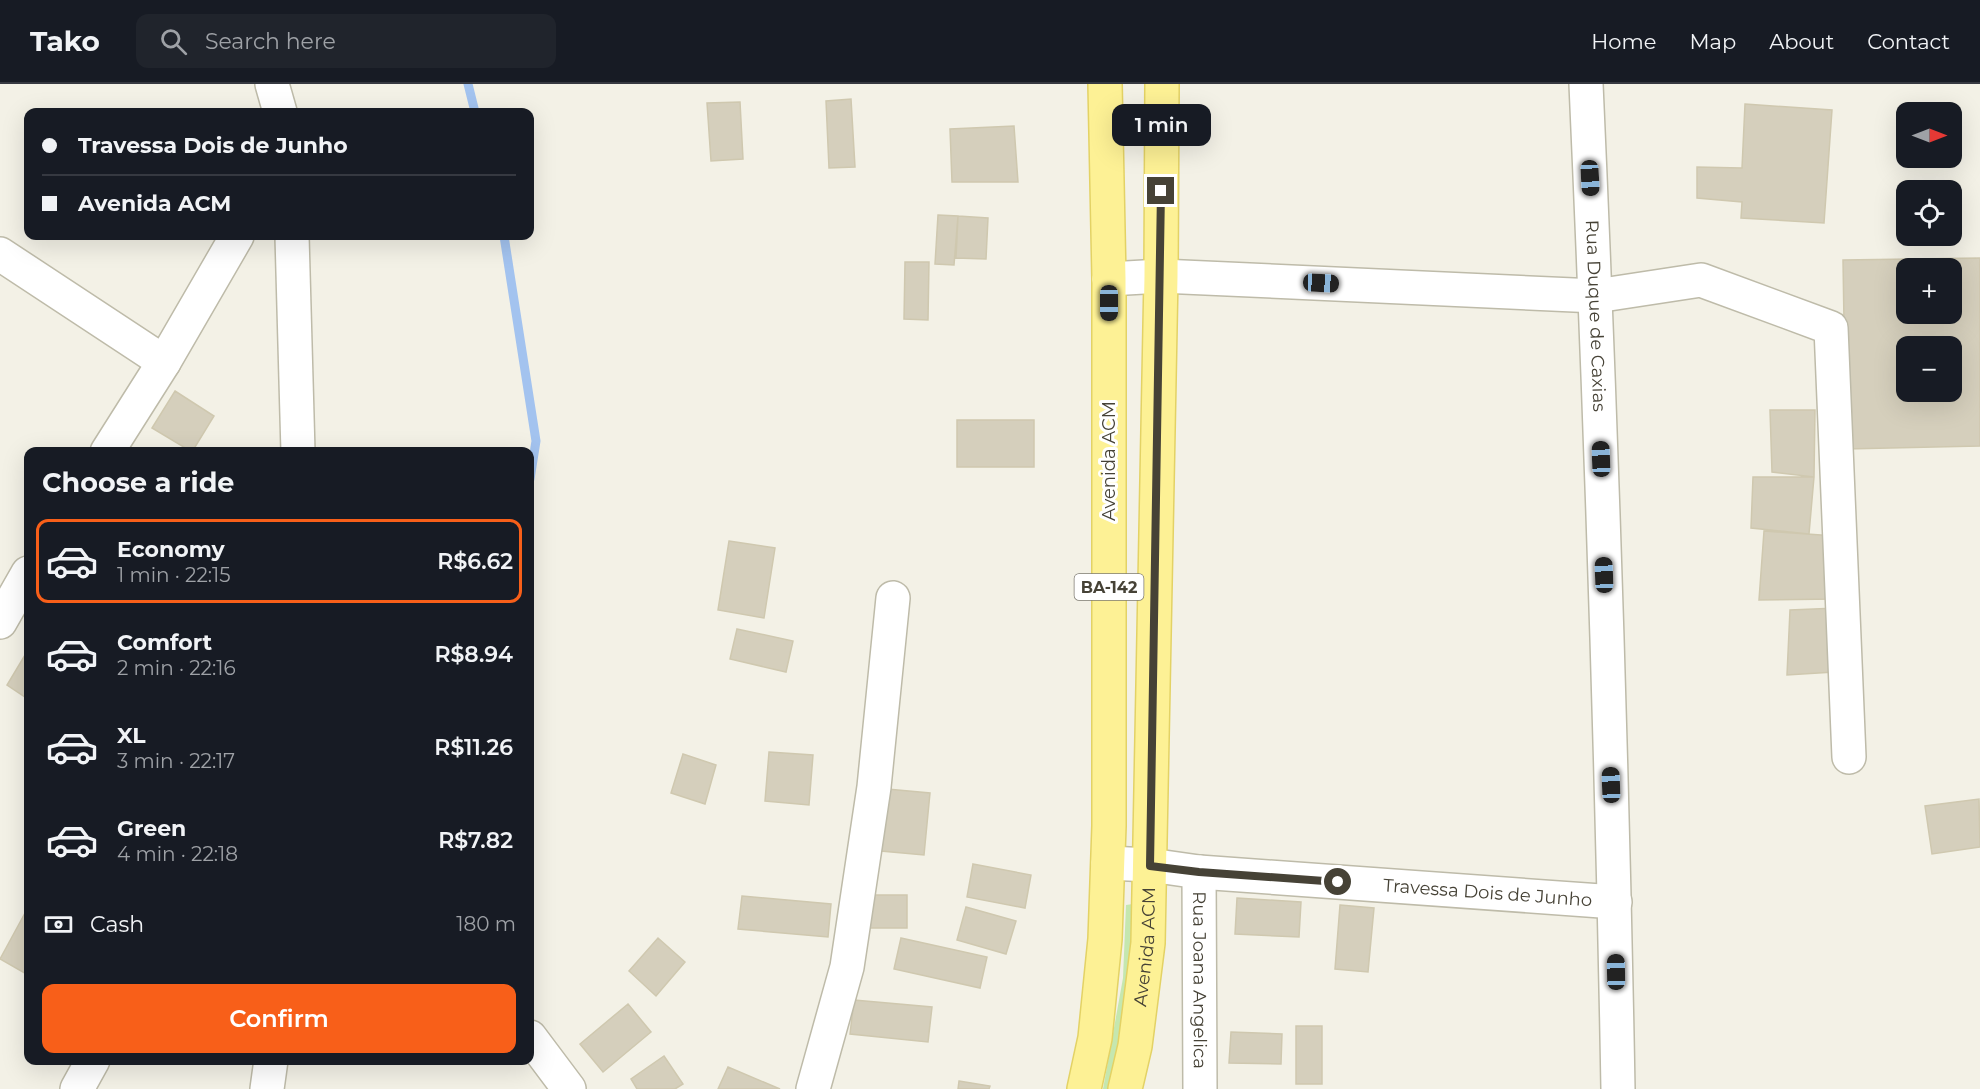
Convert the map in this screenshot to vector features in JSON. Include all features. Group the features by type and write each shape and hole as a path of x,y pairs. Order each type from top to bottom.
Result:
{"main road":[{"name":"Avenida ACM","path":"1084,1089 1095,1038 1105,939 1108,863 1109,279 1105,84"},
{"name":"Avenida ACM","path":"1125,1089 1135,1046 1148,943 1161,276 1162,84"}],"street":[{"path":"272,84 279,108"},
{"name":"Rua Duque de Caxias","path":"1586,84 1596,296 1615,902 1618,1089"},
{"path":"110,447 164,362 235,240"},
{"path":"292,240 298,447"},
{"path":"0,254 164,362"},
{"path":"1109,279 1161,276 1596,296 1701,280 1831,328 1849,758"},
{"path":"0,622 24,585"},
{"path":"813,1089 847,967 874,787 893,598"},
{"name":"Travessa Dois de Junho","path":"1108,863 1199,872 1615,902"},
{"name":"Rua Joana Angelica","path":"1199,872 1200,1089"},
{"path":"534,1042 569,1089"},
{"path":"76,1089 90,1065"},
{"path":"267,1089 270,1065"}],"green space":[{"path":"1133,904 1129,986 1112,1084 1110,1089 1103,1089 1123,978 1126,905"}],"building":[{"path":"851,99 855,167 829,168 826,101"},
{"path":"740,102 743,159 711,161 707,103"},
{"path":"1745,104 1832,110 1824,223 1741,218 1742,202 1697,198 1697,167 1742,168"},
{"path":"1014,126 1018,182 952,182 950,129"},
{"path":"938,215 958,216 954,265 935,264"},
{"path":"958,216 988,218 986,259 956,258"},
{"path":"1962,258 1980,258 1980,446 1846,449 1843,260 1896,259 1896,324 1962,324"},
{"path":"905,262 929,262 928,320 904,319"},
{"path":"175,391 214,416 195,447 184,447 152,428"},
{"path":"1770,410 1815,410 1814,477 1772,472"},
{"path":"957,420 1034,420 1034,467 957,467"},
{"path":"1753,477 1814,477 1809,534 1751,528"},
{"path":"1764,531 1835,536 1835,599 1759,600"},
{"path":"729,541 775,548 764,618 718,610"},
{"path":"1837,608 1834,672 1787,675 1790,610"},
{"path":"737,629 793,641 786,672 730,659"},
{"path":"24,657 24,696 7,685"},
{"path":"769,752 813,755 809,805 765,801"},
{"path":"683,754 716,765 705,804 671,793"},
{"path":"887,789 930,793 924,855 881,851"},
{"path":"1979,799 1980,847 1932,854 1925,806"},
{"path":"973,864 1031,875 1025,908 967,897"},
{"path":"868,895 907,895 907,928 868,928"},
{"path":"742,896 831,904 828,937 738,929"},
{"path":"1237,898 1301,902 1299,937 1235,934"},
{"path":"1340,905 1374,908 1368,972 1335,969"},
{"path":"966,907 1016,921 1006,954 957,940"},
{"path":"24,915 24,973 0,959"},
{"path":"658,938 685,962 656,996 629,971"},
{"path":"901,938 987,957 980,988 894,969"},
{"path":"854,1000 932,1007 928,1042 850,1034"},
{"path":"628,1004 651,1032 603,1072 580,1044"},
{"path":"1296,1026 1322,1026 1322,1084 1296,1084"},
{"path":"1231,1032 1282,1034 1281,1064 1229,1063"},
{"path":"664,1056 683,1084 675,1089 637,1089 631,1079"},
{"path":"728,1067 780,1089 718,1089"},
{"path":"959,1081 990,1086 989,1089 958,1089"}],"waterway":[{"path":"468,84 474,108"},
{"path":"505,240 536,441 534,454"}],"route":[{"path":"1161,191 1150,866 1199,872 1338,882"}]}
